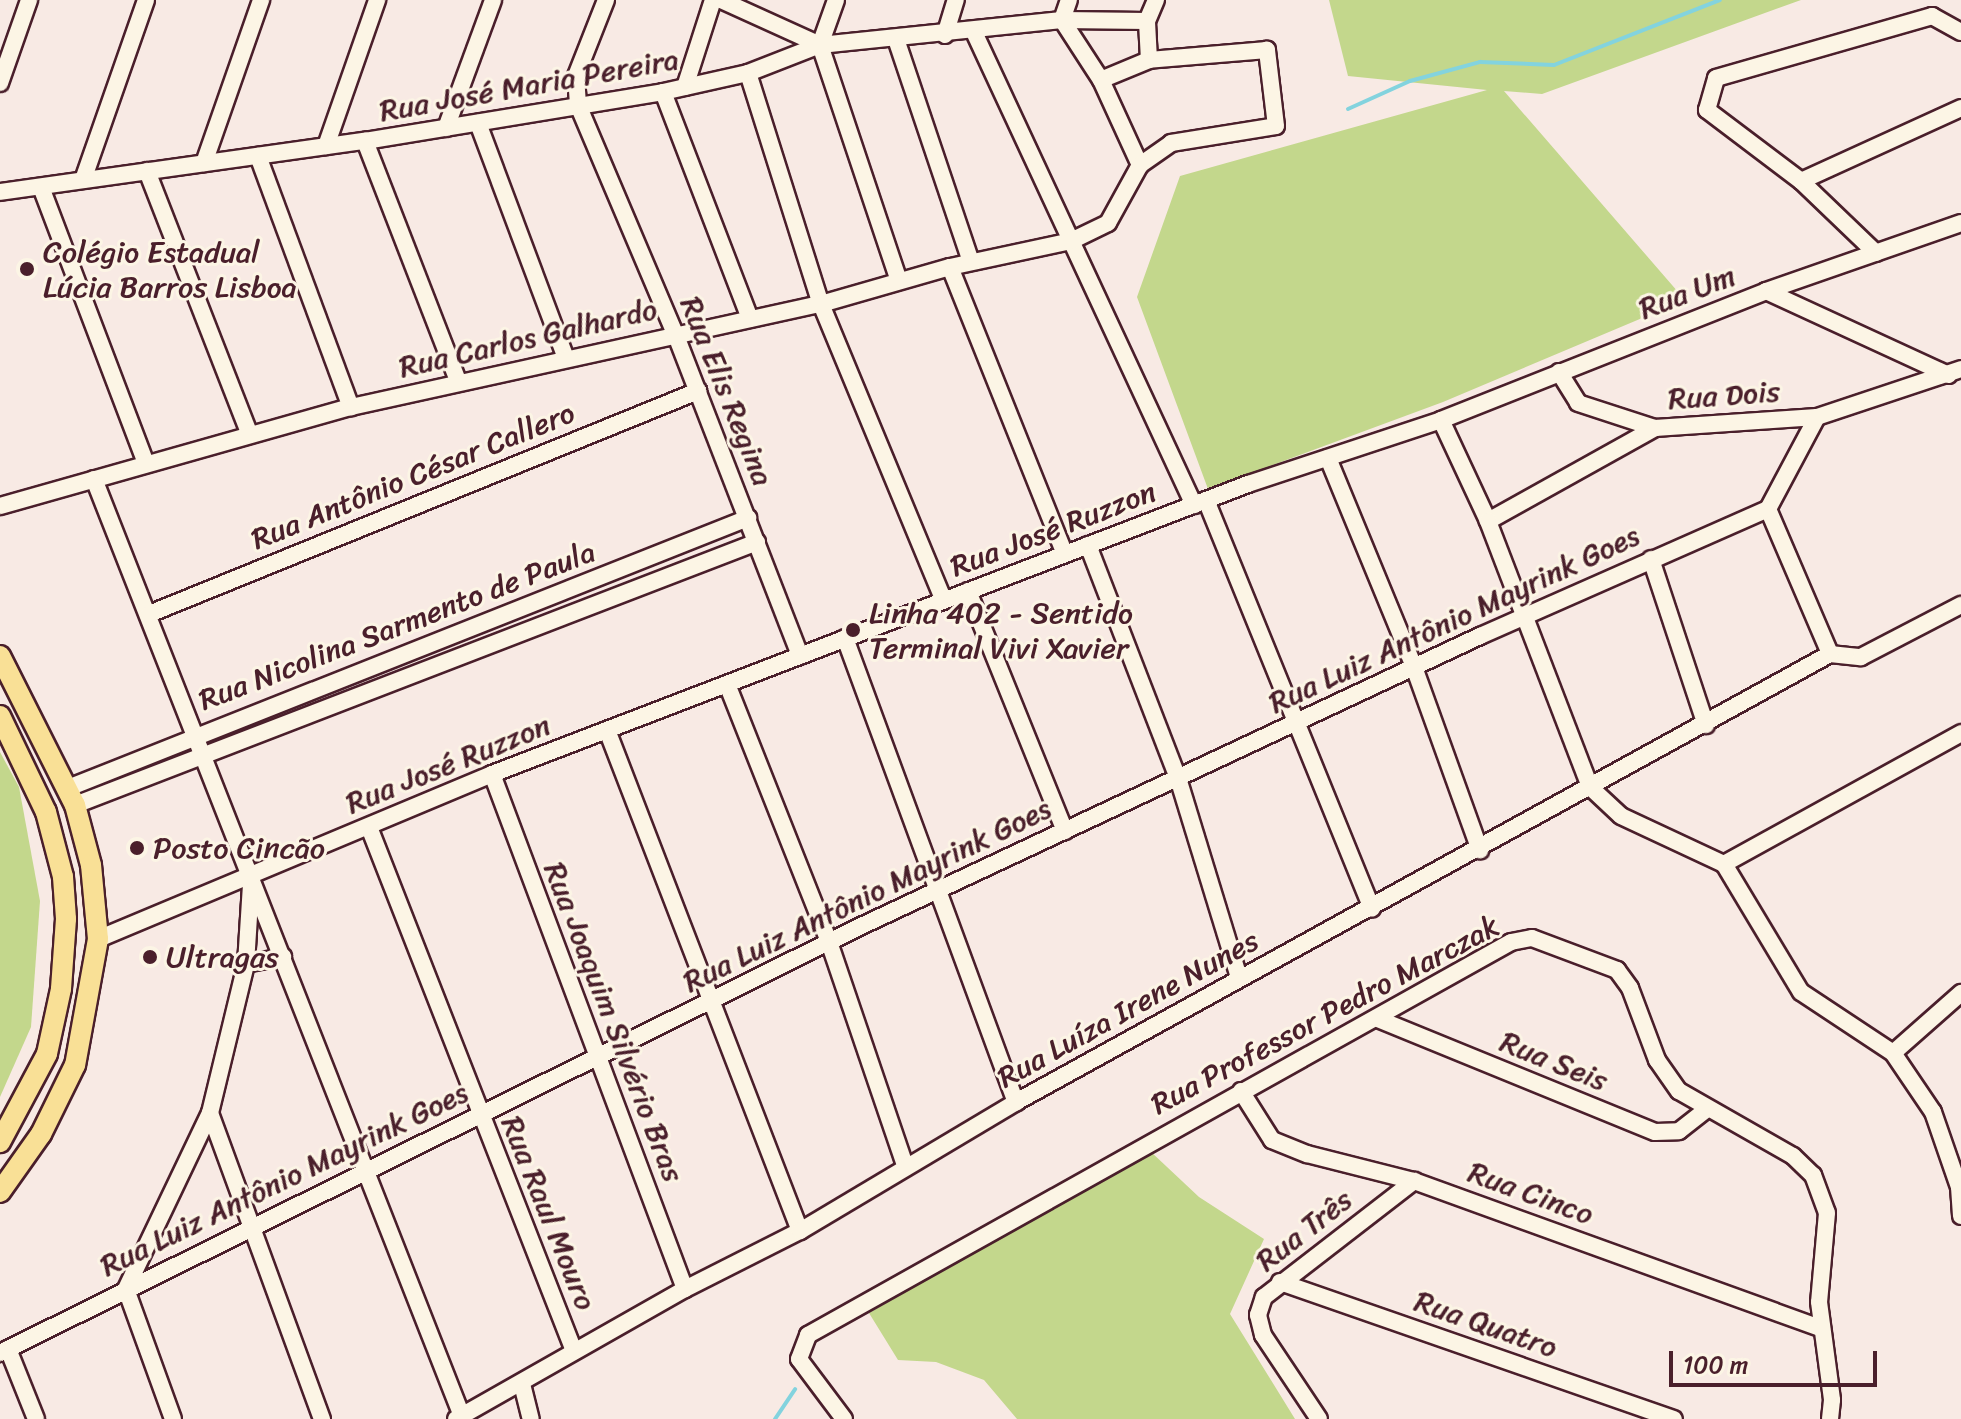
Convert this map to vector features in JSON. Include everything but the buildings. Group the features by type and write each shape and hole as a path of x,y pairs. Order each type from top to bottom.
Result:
{"main road":[{"path":"0,656 71,797 91,865 98,939 75,1065 41,1134 0,1192"},
{"path":"0,676 22,703"},
{"path":"0,716 46,812 76,930 81,936 98,939"},
{"path":"0,1142 47,1054 65,955 63,877"}],"street":[{"path":"0,83 29,0"},
{"path":"83,180 146,0"},
{"path":"204,163 261,0"},
{"path":"326,146 377,0"},
{"path":"446,128 493,0"},
{"path":"578,105 576,76 606,0"},
{"path":"685,87 713,0"},
{"path":"721,0 820,45"},
{"path":"836,0 820,45 899,281"},
{"path":"945,35 956,0"},
{"path":"1069,0 1062,20 1101,80 1140,165 1171,143 1276,126 1267,50 1149,60 1101,80"},
{"path":"1149,60 1147,21 1156,0"},
{"path":"1876,253 1801,181 1707,110 1716,78 1932,16 1961,32"},
{"name":"Rua José Maria Pereira","path":"0,192 365,141 663,92 748,73 820,45 945,35 1062,20 1147,21"},
{"path":"974,32 1071,241 1200,502 1372,909"},
{"path":"896,39 971,262"},
{"path":"748,73 821,304 944,601"},
{"path":"663,92 750,319"},
{"name":"Rua Elis Regina","path":"578,105 675,333 800,656"},
{"path":"1801,181 1961,108"},
{"path":"478,123 565,356"},
{"path":"365,141 458,381"},
{"path":"258,156 351,407"},
{"name":"Rua Carlos Galhardo","path":"0,506 351,407 565,356 821,304 950,267 1071,241 1108,223 1140,165"},
{"path":"147,171 250,435"},
{"path":"41,187 146,463"},
{"path":"1766,291 1954,226 1961,241"},
{"path":"950,267 1065,554"},
{"name":"Rua Um","path":"1441,420 1766,291 1955,372"},
{"name":"Rua Dois","path":"1559,372 1578,403 1655,428 1817,417 1955,372"},
{"name":"Rua Antônio César Callero","path":"149,614 698,391"},
{"path":"1817,417 1768,509 1830,654 1861,657 1961,605"},
{"path":"1441,420 1488,521 1590,787 1621,816 1724,864 1801,992 1893,1053 1933,1112 1960,1187 1961,1216"},
{"name":"Rua José Ruzzon","path":"98,939 492,774 1200,502 1441,420"},
{"path":"1488,521 1655,428"},
{"path":"1328,458 1414,667 1480,850"},
{"path":"94,479 197,734 459,1417"},
{"name":"Rua Luiz Antônio Mayrink Goes","path":"4,1351 829,942 1414,667 1768,509"},
{"name":"Rua Nicolina Sarmento de Paula","path":"71,797 197,734 748,518"},
{"name":"Rua Nicolina Sarmento de Paula","path":"71,797 204,752 757,542"},
{"path":"1088,545 1178,778 1239,978"},
{"path":"1651,559 1706,725"},
{"path":"968,591 1065,831"},
{"path":"845,638 1016,1102"},
{"name":"Rua Luíza Irene Nunes","path":"459,1417 685,1289 800,1231 905,1165 1016,1102 1239,978 1480,850 1830,654"},
{"path":"727,684 829,942 905,1165"},
{"path":"607,730 800,1231"},
{"path":"1724,864 1961,733"},
{"name":"Rua Joaquim Silvério Bras","path":"492,774 595,1057 685,1289"},
{"name":"Rua Raul Mouro","path":"369,827 574,1351"},
{"path":"173,1419 126,1289 210,1113 246,964 251,877"},
{"name":"Rua Professor Pedro Marczak","path":"844,1419 799,1359 808,1335 1511,942 1532,938 1617,970 1630,988 1657,1060 1679,1091 1706,1110 1783,1150 1813,1175 1827,1213 1819,1302 1832,1400 1830,1419"},
{"path":"246,964 283,957"},
{"path":"1893,1053 1961,993"},
{"name":"Rua Seis","path":"1378,1019 1655,1132 1679,1131 1706,1110"},
{"name":"Rua Cinco","path":"1241,1091 1272,1140 1307,1154 1414,1181 1822,1329"},
{"path":"210,1113 322,1419"},
{"name":"Rua Três","path":"1319,1419 1263,1335 1258,1315 1264,1297 1414,1181"},
{"name":"Rua Quatro","path":"1280,1282 1674,1419"},
{"path":"4,1351 36,1419"},
{"path":"522,1384 531,1419"}],"green space":[{"path":"1329,0 1801,0 1542,94 1504,91 1685,300 1443,402 1208,489 1137,297 1180,176 1487,90 1348,76"},
{"path":"0,752 19,787 40,901 31,1027 0,1097"},
{"path":"1150,1151 1199,1197 1264,1239 1230,1314 1295,1419 1017,1419 984,1380 936,1362 898,1360 869,1313"}],"waterway":[{"path":"1348,109 1410,81 1480,62 1554,65 1720,0"},
{"path":"775,1419 795,1389"}],"place":[{"name":"Colégio Estadual Lúcia Barros Lisboa","path":"27,269"},
{"name":"Linha 402 - Sentido Terminal Vivi Xavier","path":"853,630"},
{"name":"Posto Cincão","path":"137,848"},
{"name":"Ultragas","path":"150,957"}]}
